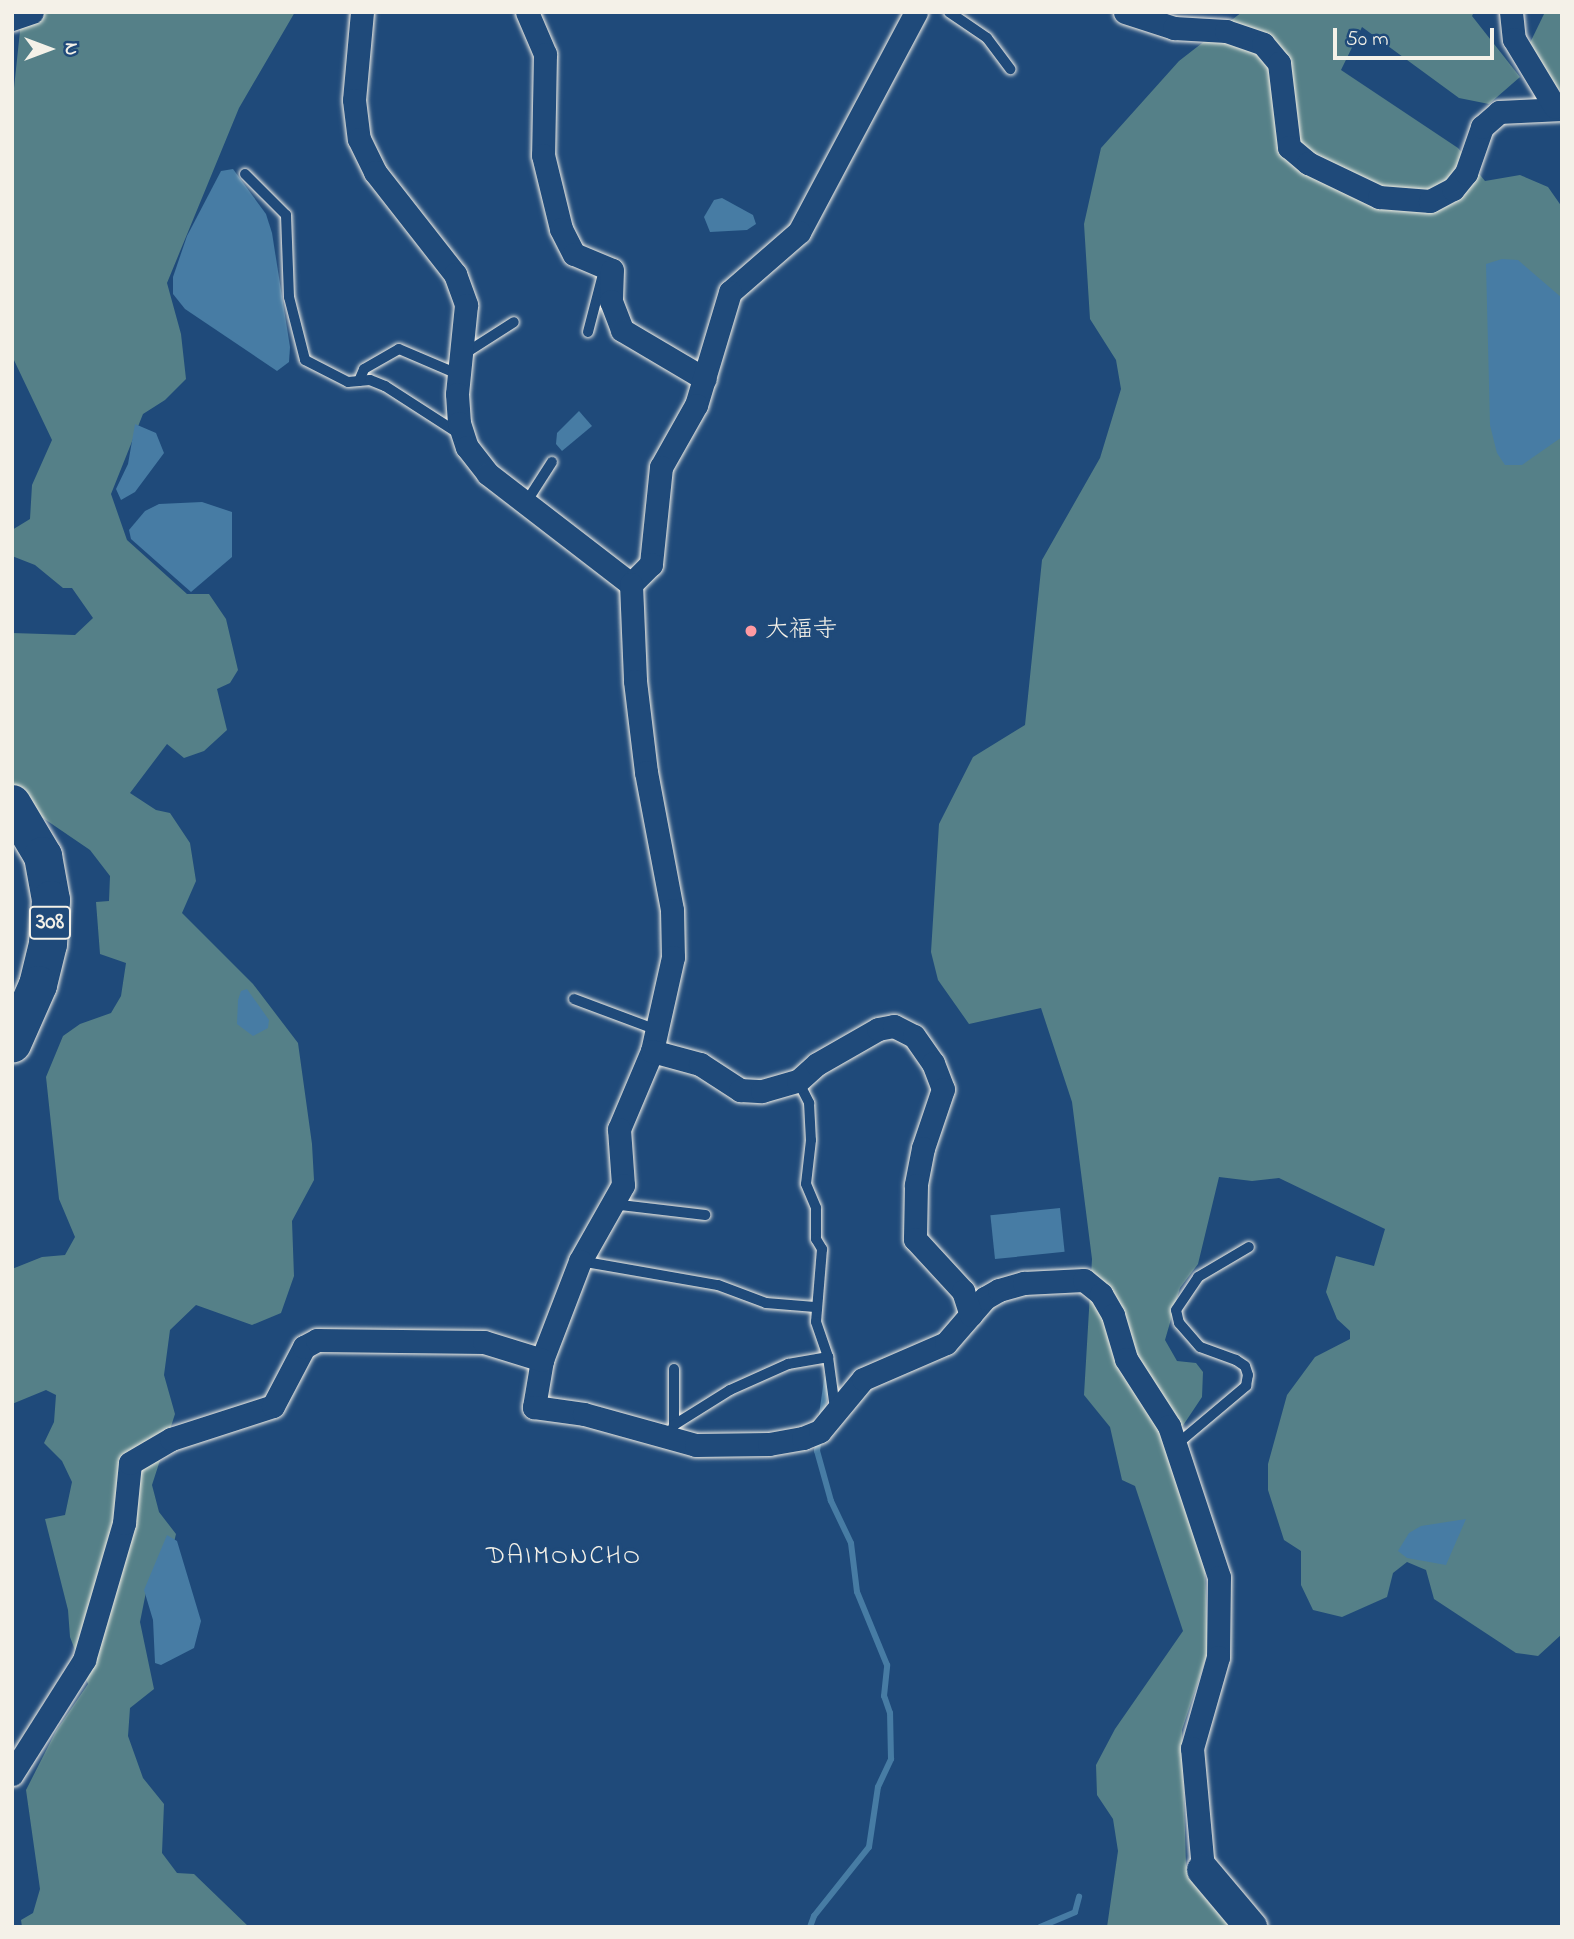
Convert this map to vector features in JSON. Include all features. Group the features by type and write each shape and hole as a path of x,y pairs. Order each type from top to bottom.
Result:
{"highway":[{"name":"308","path":"12,804 43,856 51,900 48,944 16,1030"}],"street":[{"path":"12,19 32,12"},
{"path":"362,12 354,100 359,139 375,172 455,274 466,305 463,365 457,394 463,436 488,474 631,584"},
{"path":"527,12 545,54 543,155 561,229 574,254 611,270 611,301 622,330 705,379"},
{"path":"916,12 799,232 730,292 696,405 661,467 651,564 631,584 635,681 644,759 672,909 673,957 655,1040 619,1129 623,1185 580,1261 542,1360 534,1407 584,1413 672,1431 696,1445 769,1444 820,1431 863,1379 946,1343 971,1315 999,1290 1024,1283 1084,1280 1101,1294 1113,1315 1126,1359 1169,1426 1209,1539 1222,1599 1218,1657 1192,1748 1203,1870 1251,1927"},
{"path":"1125,12 1174,28 1226,31 1263,44 1279,63 1289,147 1308,163 1380,197 1406,202 1430,201 1454,189 1466,173 1482,127 1499,112 1558,108 1514,39 1511,12"},
{"path":"655,1040 700,1064 740,1090 762,1091 798,1081 817,1063 878,1029 894,1027 914,1036 933,1063 943,1089 923,1148 916,1185 915,1239 963,1291 971,1315"},
{"path":"12,1774 84,1660 124,1523 130,1463 171,1439 273,1406 304,1346 317,1340 484,1342 542,1360"}],"lane":[{"path":"949,12 987,38 1010,69"},
{"path":"245,174 286,215 289,297 305,360 348,382 359,381 385,386 463,436"},
{"path":"588,332 605,268"},
{"path":"359,381 364,369 399,349 463,365 514,322"},
{"path":"525,504 552,462"},
{"path":"574,999 655,1040"},
{"path":"798,1081 809,1103 811,1140 806,1184 816,1208 816,1239 822,1249 815,1307 828,1357 836,1411"},
{"path":"612,1204 705,1215"},
{"path":"1176,1445 1247,1386 1248,1375 1245,1366 1236,1360 1199,1346 1179,1323 1176,1310 1198,1277 1249,1247"},
{"path":"580,1261 718,1285 766,1303 815,1307"},
{"path":"672,1431 730,1390 788,1364 828,1357"},
{"path":"672,1431 674,1369"}],"green space":[{"path":"22,12 295,12 239,108 167,283 181,334 186,379 165,400 143,414 111,494 127,540 187,594 209,594 226,619 238,670 230,683 217,689 227,730 204,751 184,758 167,744 130,793 156,810 170,813 190,843 196,881 182,913 253,984 298,1043 312,1144 314,1180 292,1221 294,1276 281,1313 252,1325 196,1305 170,1330 164,1375 175,1414 152,1485 159,1512 176,1534 165,1580 147,1587 140,1622 154,1689 130,1708 128,1736 143,1778 164,1804 162,1853 177,1873 194,1874 249,1927 22,1927 21,1920 33,1913 40,1889 26,1790 56,1731 88,1684 70,1637 68,1610 45,1519 65,1515 72,1482 62,1461 44,1443 54,1422 56,1395 46,1390 12,1404 12,1269 42,1257 65,1255 75,1237 59,1199 46,1077 63,1036 80,1024 111,1013 121,996 126,963 100,954 96,902 109,901 110,876 90,850 24,805 12,791 12,633 75,635 93,618 72,588 63,588 35,565 12,556 12,530 30,519 32,485 52,440 12,356 12,107"},
{"path":"1242,12 1474,12 1472,16 1520,77 1489,104 1459,98 1362,27 1341,70 1458,148 1485,181 1520,175 1548,187 1562,207 1562,1634 1538,1656 1516,1653 1434,1599 1426,1570 1407,1562 1393,1573 1387,1597 1342,1617 1313,1610 1301,1585 1301,1551 1284,1540 1268,1490 1268,1464 1287,1395 1315,1357 1350,1339 1350,1331 1337,1319 1326,1292 1336,1256 1374,1266 1385,1229 1279,1178 1252,1181 1219,1177 1198,1264 1180,1288 1165,1340 1177,1361 1196,1363 1203,1372 1202,1397 1166,1451 1205,1568 1208,1652 1182,1730 1186,1865 1229,1922 1228,1927 1107,1927 1118,1851 1113,1819 1097,1795 1096,1765 1115,1729 1183,1631 1135,1486 1122,1480 1110,1427 1084,1395 1092,1259 1072,1102 1041,1008 969,1024 938,980 931,952 939,824 973,757 1025,725 1042,560 1100,458 1121,389 1116,360 1090,319 1084,224 1101,148 1179,61"},
{"path":"1545,12 1562,12 1562,93 1536,66 1528,47"}],"water":[{"path":"233,169 266,214 272,233 290,347 289,362 277,371 185,309 173,294 173,277 187,236 221,171"},
{"path":"722,198 753,215 756,224 747,230 710,232 704,217 714,200"},
{"path":"1502,259 1518,260 1562,298 1562,437 1522,465 1505,465 1497,453 1490,425 1486,264"},
{"path":"579,411 592,426 562,451 556,444 557,433"},
{"path":"135,424 156,433 164,453 135,492 121,500 116,489 128,464"},
{"path":"202,502 232,512 232,557 191,592 131,539 129,530 145,511 159,504"},
{"path":"247,989 269,1020 268,1028 253,1036 237,1024 238,1000 241,991"},
{"path":"1060,1208 1065,1252 995,1259 990,1215"},
{"path":"1466,1519 1446,1565 1407,1558 1398,1551 1409,1533 1421,1526"},
{"path":"167,1535 177,1541 201,1621 194,1648 161,1665 155,1663 153,1620 144,1590"}],"waterway":[{"path":"822,1415 827,1378"},
{"path":"810,1927 814,1916 869,1847 878,1787 891,1759 890,1713 884,1696 887,1665 857,1592 851,1543 831,1501 817,1451 819,1437"},
{"path":"1040,1927 1075,1912 1079,1897"}],"place":[{"name":"大福寺","path":"751,631"}],"district":[{"name":"DAIMONCHO","path":"564,1558"}]}
